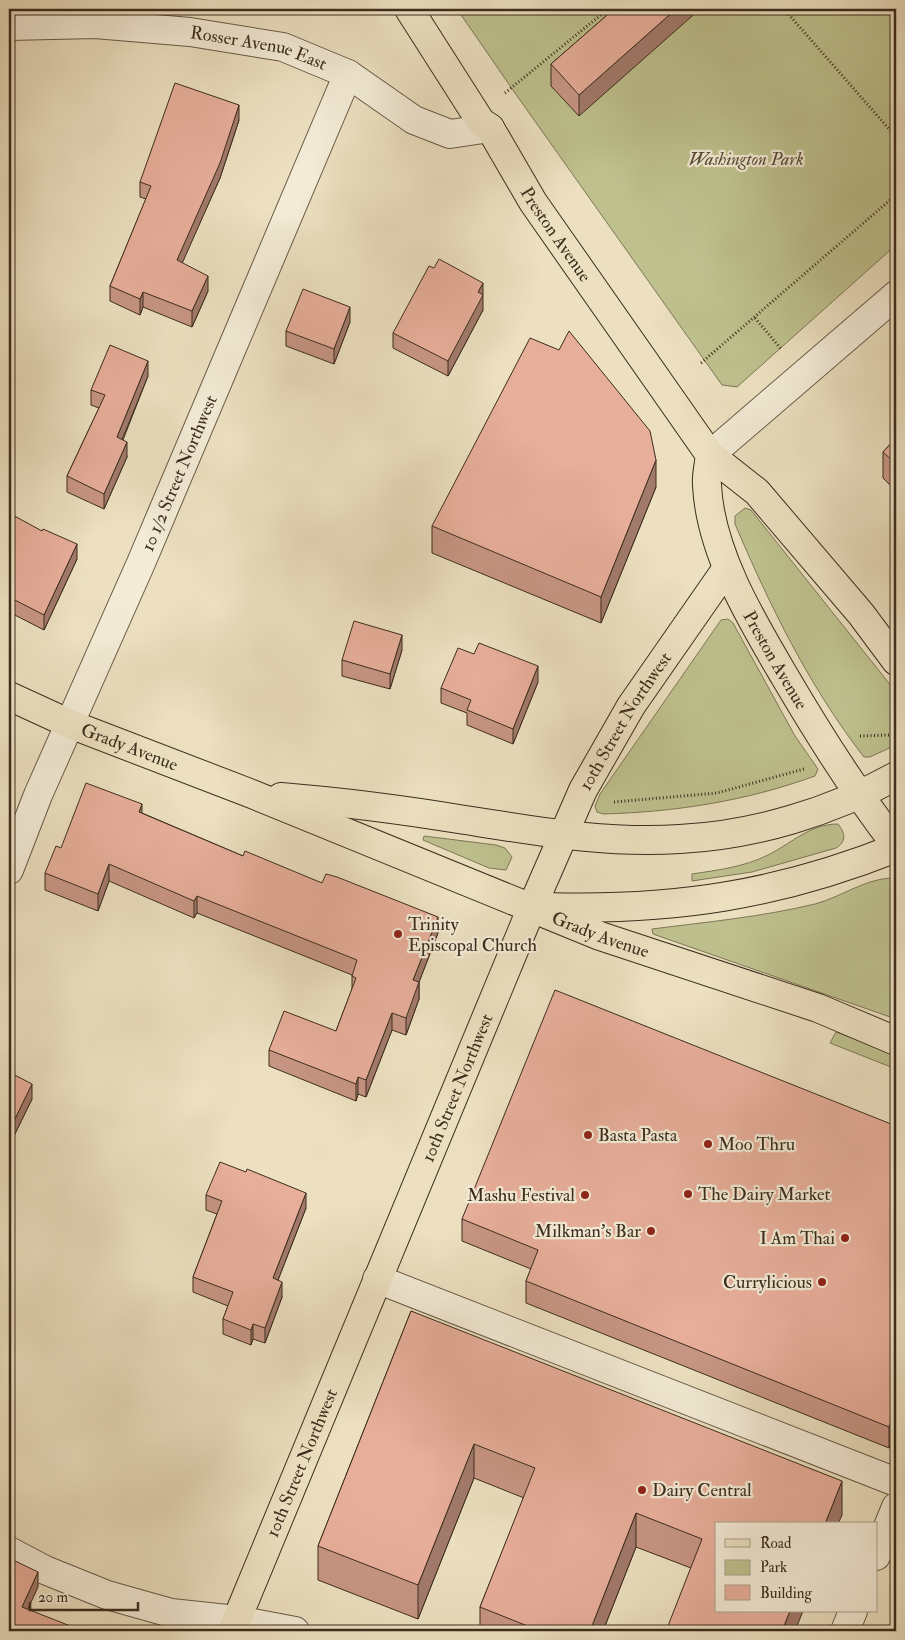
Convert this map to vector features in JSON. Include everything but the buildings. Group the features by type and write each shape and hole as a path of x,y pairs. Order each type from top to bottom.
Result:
{"main road":[{"name":"Preston Avenue","path":"409,9 481,122 490,128 534,202 710,455 757,492 861,614 896,661"},
{"name":"Preston Avenue","path":"710,455 706,484 710,512 727,568 761,636 808,717 896,846"},
{"name":"10th Street Northwest","path":"234,1626 532,907 583,790 631,706 727,568"},
{"name":"Grady Avenue","path":"9,696 70,724 252,794 600,936 818,1008 896,1041"},
{"name":"Grady Avenue","path":"252,794 368,804 563,835 680,839 720,834 798,818 861,796 896,776"},
{"path":"532,907 598,909 649,907 743,894 851,866 896,846"}],"street":[{"name":"Rosser Avenue East","path":"9,26 95,24 190,32 283,47 348,74 414,120 450,134 490,128"},
{"name":"10 1/2 Street Northwest","path":"9,870 348,74"},
{"path":"710,455 896,295"},
{"path":"378,1279 896,1482"},
{"path":"878,1551 896,1507"},
{"path":"9,1551 45,1570 107,1595 171,1613 234,1626 295,1631"},
{"path":"845,1631 854,1612"}],"path":[{"path":"506,93 608,9"},
{"path":"784,9 896,137"},
{"path":"701,363 896,194"},
{"path":"755,318 802,374"},
{"path":"858,736 865,734 889,735 896,730"},
{"path":"605,802 660,799 717,792 808,768"}],"green space":[{"name":"Washington Park","path":"457,9 896,9 896,245 737,387 722,385"},
{"path":"745,508 751,510 896,692 896,745 870,757 864,757 826,703 792,645 735,524 735,516"},
{"path":"728,619 733,623 795,736 818,769 815,776 763,792 710,804 630,813 603,814 597,812 595,806 600,794 721,620"},
{"path":"838,824 844,834 844,838 842,843 836,848 752,872 692,881 692,874 731,868 750,862 768,855 819,827"},
{"path":"424,836 496,845 505,848 512,857 506,870 489,868 423,840"},
{"path":"890,878 896,882 896,1019 653,934 652,929 795,909 815,904 861,885"},
{"path":"836,1032 896,1055 896,1069 830,1043"}],"place":[{"name":"Trinity Episcopal Church","path":"398,934"},
{"name":"Basta Pasta","path":"588,1135"},
{"name":"Moo Thru","path":"708,1144"},
{"name":"The Dairy Market","path":"688,1194"},
{"name":"Mashu Festival","path":"585,1195"},
{"name":"Milkman's Bar","path":"651,1231"},
{"name":"I Am Thai","path":"845,1238"},
{"name":"Currylicious","path":"822,1282"},
{"name":"Dairy Central","path":"642,1490"}]}
